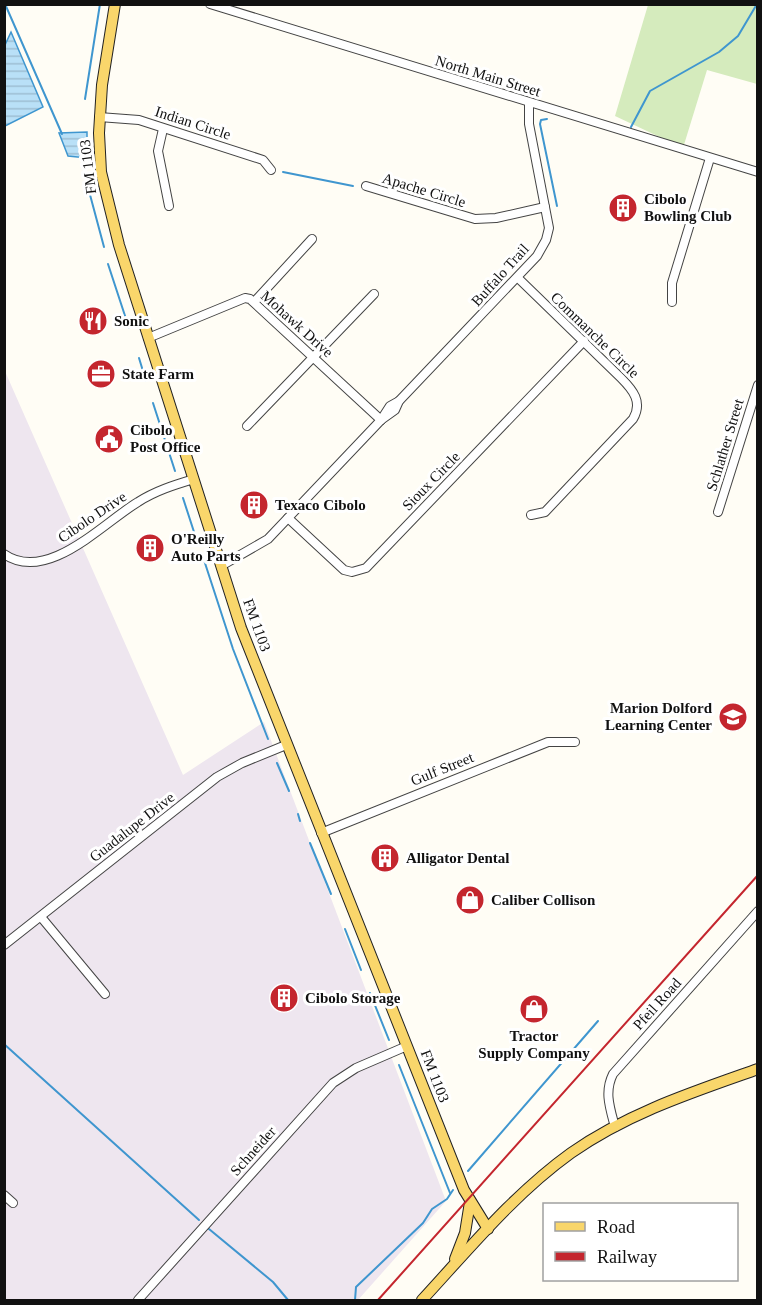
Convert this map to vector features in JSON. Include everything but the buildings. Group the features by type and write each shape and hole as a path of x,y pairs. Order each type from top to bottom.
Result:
{"main road":[{"name":"FM 1103","path":"115,4 99,117 101,172 109,211 241,628 470,1202 488,1229"},
{"path":"422,1300 488,1229 549,1170 615,1127 653,1107 758,1069"},
{"path":"450,1270 462,1242 470,1202"}],"street":[{"name":"North Main Street","path":"210,4 758,172"},
{"name":"Buffalo Trail","path":"221,566 260,546 381,420 390,415 399,401 537,256 546,240 549,228 529,124 529,103"},
{"name":"Indian Circle","path":"99,117 127,118 163,129 263,160 271,170"},
{"path":"163,129 158,152 170,206"},
{"path":"672,302 672,283 710,158"},
{"name":"Apache Circle","path":"366,186 475,219 496,219 545,207"},
{"path":"255,301 312,238"},
{"name":"Commanche Circle","path":"518,278 631,388 637,398 636,414 545,512 531,515"},
{"path":"247,426 374,294"},
{"name":"Mohawk Drive","path":"148,338 245,298 255,301 381,420"},
{"name":"Sioux Circle","path":"288,518 344,570 352,572 366,568 584,341"},
{"name":"Schlather Street","path":"718,512 758,385"},
{"name":"Cibolo Drive","path":"4,554 23,562 51,560 141,500 194,479"},
{"name":"Gulf Street","path":"321,833 548,741 575,742"},
{"name":"Guadalupe Drive","path":"4,945 218,777 242,763 286,745"},
{"name":"Pfeil Road","path":"615,1127 607,1096 608,1084 613,1074 758,911"},
{"path":"41,917 105,994"},
{"name":"Schneider","path":"138,1300 333,1083 356,1068 407,1046"},
{"path":"4,1195 13,1203"}],"shaded area":[{"path":"4,369 183,775 264,722 446,1201 358,1300 5,1300"}],"green space":[{"path":"648,5 757,5 757,84 707,70 683,148 615,116"}],"water":[{"path":"11,32 43,107 5,126 5,45"},
{"path":"87,132 87,158 68,156 59,133"}],"waterway":[{"path":"5,4 62,134"},
{"path":"85,99 100,4"},
{"path":"631,127 650,91 719,52 738,36 757,4"},
{"path":"547,119 541,120 540,124 557,206"},
{"path":"85,155 86,167"},
{"path":"283,172 353,186"},
{"path":"89,191 104,247"},
{"path":"108,264 129,328"},
{"path":"139,358 146,381"},
{"path":"153,403 175,471"},
{"path":"183,498 195,535"},
{"path":"203,557 233,649 268,739"},
{"path":"277,763 289,791"},
{"path":"298,814 300,821"},
{"path":"310,843 331,894"},
{"path":"345,929 361,970"},
{"path":"370,993 389,1040"},
{"path":"468,1171 598,1021"},
{"path":"4,1044 199,1220"},
{"path":"399,1065 450,1193"},
{"path":"355,1300 356,1287 423,1223 432,1209 447,1199 453,1190"},
{"path":"209,1229 273,1282 288,1300"}],"railway":[{"path":"378,1300 758,875"}],"place":[{"name":"Cibolo Bowling Club","path":"623,208"},
{"name":"Sonic","path":"93,321"},
{"name":"State Farm","path":"101,374"},
{"name":"Cibolo Post Office","path":"109,439"},
{"name":"Texaco Cibolo","path":"254,505"},
{"name":"O'Reilly Auto Parts","path":"150,548"},
{"name":"Marion Dolford Learning Center","path":"733,717"},
{"name":"Alligator Dental","path":"385,858"},
{"name":"Caliber Collison","path":"470,900"},
{"name":"Cibolo Storage","path":"284,998"},
{"name":"Tractor Supply Company","path":"534,1009"}]}
